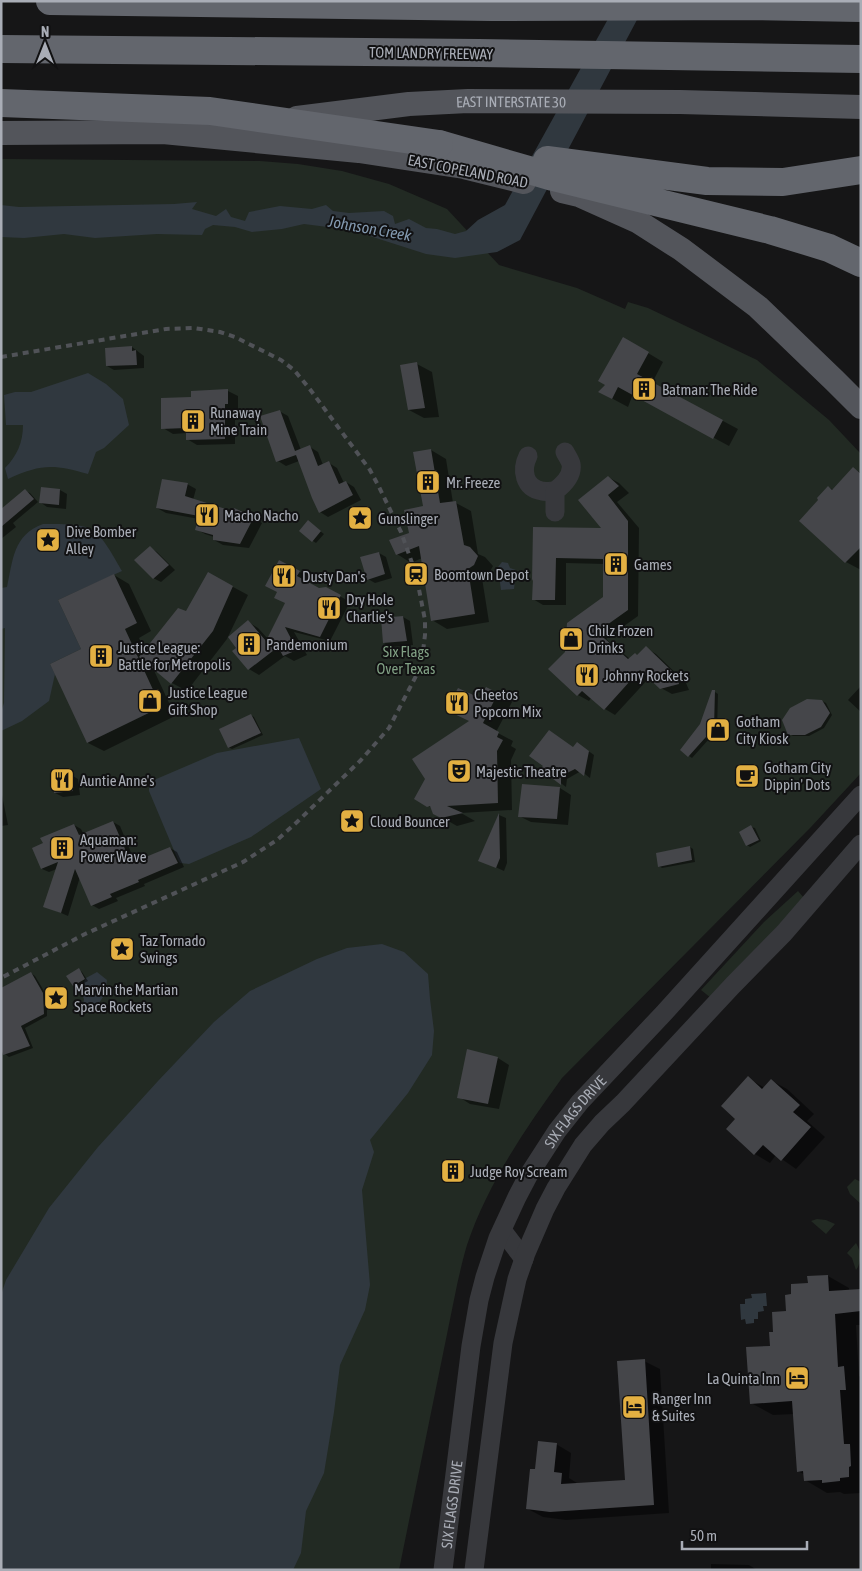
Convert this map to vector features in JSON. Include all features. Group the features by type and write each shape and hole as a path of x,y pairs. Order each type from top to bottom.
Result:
{"highway":[{"path":"50,1 490,7 755,6 861,8"},
{"name":"TOM LANDRY FREEWAY","path":"1,49 479,53 861,59"},
{"path":"1,103 210,111 628,172 707,181 783,182 861,170"},
{"path":"439,144 553,177 770,230 829,248 861,263"}],"main road":[{"name":"EAST INTERSTATE 30","path":"163,132 409,104 468,101 680,102 861,107"},
{"name":"EAST COPELAND ROAD","path":"1,133 163,132 359,151 464,167 578,195 637,221 681,249 758,307 861,407"}],"street":[{"path":"528,456 523,464 528,484 542,491 555,491 570,474 571,464 565,452"},
{"path":"555,491 555,512"},
{"name":"SIX FLAGS DRIVE","path":"443,1570 474,1323 485,1277 502,1230 528,1176 568,1116 861,796"},
{"name":"SIX FLAGS DRIVE","path":"474,1570 508,1315 524,1259 545,1209 583,1145 602,1123 784,934 861,844"},
{"path":"664,1013 686,1034"},
{"path":"502,1230 524,1259"}],"green space":[{"name":"Six Flags Over Texas","path":"1,159 260,161 298,164 342,171 389,184 447,209 499,265 577,288 625,309 628,302 648,308 757,360 829,420 861,454 861,773 811,827 562,1078 508,1158 475,1223 464,1255 399,1570 1,1570"},
{"path":"798,891 804,898 711,998 701,990 764,922"},
{"path":"855,1179 861,1182 861,1204 850,1194 847,1187"},
{"path":"817,1219 835,1224 826,1234 811,1221"},
{"path":"856,1243 860,1256 856,1270 852,1258 847,1253"}],"water":[{"name":"Johnson Creek","path":"618,1 647,1 520,240 497,252 455,258 426,254 351,230 304,224 282,229 252,232 235,227 213,225 205,229 202,235 157,234 95,238 64,234 24,238 1,237 1,205 19,207 197,202 192,209 216,216 226,209 231,217 245,221 249,212 280,206 312,209 326,205 333,211 349,213 384,211 393,216 395,224 409,219 426,228 455,234 466,231 478,220 505,205"},
{"path":"88,373 106,384 123,399 129,425 104,448 96,452 88,474 65,468 47,467 29,470 8,479 5,468 13,459 18,448 22,437 23,425 6,425 4,395 15,392 31,392"},
{"path":"43,524 76,525 93,530 105,543 122,571 58,600 81,649 50,664 55,674 49,701 22,721 1,731 1,712 4,703 5,628 1,629 1,588 7,587 13,558 20,542 33,529"},
{"path":"502,562 508,563 510,568 516,570 514,589 501,590 498,567"},
{"path":"299,738 321,789 251,837 189,864 180,863 149,791 149,786 154,780 217,753"},
{"path":"382,944 404,952 428,974 434,1031 432,1055 408,1093 370,1140 374,1152 362,1190 370,1285 365,1310 340,1365 324,1473 306,1511 301,1553 293,1570 1,1570 1,1295 6,1280 49,1208 98,1147 158,1081 214,1022 250,991 317,959 347,948"},
{"path":"97,972 107,980 105,994 93,1012 83,1007 84,999 80,991 86,978"},
{"path":"766,1293 767,1306 763,1306 764,1311 758,1312 758,1319 754,1319 754,1323 746,1324 745,1319 741,1320 740,1304 745,1304 745,1299 752,1298 751,1294"}],"building":[{"name":"Batman: The Ride","path":"623,337 649,352 637,374 723,420 713,439 618,387 612,399 598,392 605,385 598,381"},
{"path":"132,346 132,351 136,350 137,365 106,366 105,348"},
{"path":"417,362 425,408 408,410 400,365"},
{"name":"Runaway Mine Train","path":"228,389 228,404 225,404 225,439 186,440 186,428 161,429 161,398 191,397 191,391"},
{"path":"280,410 295,451 310,445 318,466 329,461 339,484 346,481 353,495 319,513 296,455 276,462 260,416"},
{"name":"Mr. Freeze","path":"431,449 440,503 456,501 464,545 470,547 478,556 474,565 468,569 475,614 431,621 419,546 396,555 389,540 409,533 404,510 423,506 413,452"},
{"path":"853,467 861,474 861,547 845,563 799,521 828,486 832,490"},
{"path":"608,476 619,486 608,495 628,521 628,610 597,632 628,659 635,653 637,655 646,646 676,675 679,684 660,689 640,670 604,710 582,691 577,696 548,669 565,652 567,623 603,597 603,559 556,558 555,600 532,600 533,579 532,581 533,527 601,528 578,500"},
{"path":"162,479 188,483 185,496 232,511 234,508 254,517 240,544 213,540 213,535 195,530 199,516 156,508"},
{"path":"41,487 60,489 59,505 39,503"},
{"path":"25,489 34,499 1,527 1,509"},
{"path":"308,520 321,531 312,542 299,531"},
{"path":"150,546 169,565 153,579 134,560"},
{"path":"379,552 385,574 367,580 360,557"},
{"path":"279,560 300,571 297,576 319,588 326,587 341,595 320,637 285,627 297,650 283,656 278,647 248,670 232,651 236,648 228,637 248,620 266,641 285,603 274,598 277,592 265,586"},
{"path":"208,572 233,586 213,631 171,684 139,657 178,608 186,611"},
{"name":"Justice League: Battle for Metropolis","path":"114,574 137,623 125,629 161,707 87,743 50,664 81,649 58,600"},
{"path":"403,616 407,641 383,643 381,618"},
{"name":"Majestic Theatre","path":"486,687 498,693 483,723 499,732 497,737 503,740 497,751 498,803 447,806 463,813 441,818 433,814 430,806 427,807 414,799 425,779 412,759 469,721 446,710 458,688 480,698"},
{"path":"712,690 715,690 714,728 688,757 680,750 700,724"},
{"path":"807,699 822,700 830,713 821,727 805,735 788,735 782,720 790,708"},
{"path":"251,714 261,733 228,748 219,729"},
{"path":"549,730 573,747 577,742 589,751 584,776 575,769 561,776 561,785 540,769 543,766 529,756"},
{"name":"Auntie Anne's","path":"71,774 73,791 54,793 52,776"},
{"path":"522,784 560,787 557,819 518,817"},
{"path":"499,813 500,858 496,868 478,861"},
{"path":"113,821 131,863 170,847 178,863 138,880 139,882 110,894 112,897 91,906 75,869 61,913 43,907 58,862 41,869 32,848 43,843 40,838 74,824 79,835"},
{"path":"751,825 759,840 746,846 739,832"},
{"path":"690,846 692,860 658,867 656,853"},
{"path":"79,968 85,979 73,986 66,976"},
{"path":"31,972 43,993 44,1014 21,1026 30,1046 3,1055 1,1048 1,988"},
{"path":"467,1049 498,1057 488,1104 457,1098"},
{"path":"748,1076 762,1089 771,1079 800,1105 793,1112 811,1127 781,1161 763,1145 754,1155 726,1129 735,1119 721,1106"},
{"name":"La Quinta Inn","path":"828,1275 829,1291 861,1289 861,1311 835,1314 838,1367 844,1366 846,1390 840,1390 844,1444 850,1444 851,1466 849,1467 849,1477 840,1478 840,1481 822,1483 822,1480 804,1481 803,1471 797,1472 792,1401 750,1404 746,1347 770,1346 769,1332 773,1332 772,1312 786,1311 785,1295 791,1294 791,1284 808,1283 807,1276"},
{"name":"Ranger Inn & Suites","path":"645,1359 654,1505 550,1512 526,1509 530,1469 535,1469 538,1441 557,1443 554,1472 562,1473 561,1484 625,1480 617,1361"}],"railway":[{"path":"1,357 166,329 194,328 220,332 235,337 281,360 294,370 309,388 370,470 401,532 416,574 425,620 423,651 416,676 389,728 361,760 277,840 243,862 85,934 1,978"}],"place":[{"name":"Batman: The Ride","path":"644,389"},
{"name":"Runaway Mine Train","path":"193,421"},
{"name":"Mr. Freeze","path":"428,482"},
{"name":"Macho Nacho","path":"207,515"},
{"name":"Gunslinger","path":"360,518"},
{"name":"Dive Bomber Alley","path":"48,540"},
{"name":"Games","path":"616,564"},
{"name":"Boomtown Depot","path":"416,574"},
{"name":"Dusty Dan's","path":"284,576"},
{"name":"Dry Hole Charlie's","path":"329,608"},
{"name":"Chilz Frozen Drinks","path":"571,639"},
{"name":"Pandemonium","path":"249,644"},
{"name":"Justice League: Battle for Metropolis","path":"101,656"},
{"name":"Johnny Rockets","path":"587,675"},
{"name":"Justice League Gift Shop","path":"150,701"},
{"name":"Cheetos Popcorn Mix","path":"457,703"},
{"name":"Gotham City Kiosk","path":"718,730"},
{"name":"Majestic Theatre","path":"459,771"},
{"name":"Gotham City Dippin' Dots","path":"747,776"},
{"name":"Auntie Anne's","path":"62,780"},
{"name":"Cloud Bouncer","path":"352,821"},
{"name":"Aquaman: Power Wave","path":"62,848"},
{"name":"Taz Tornado Swings","path":"122,949"},
{"name":"Marvin the Martian Space Rockets","path":"56,998"},
{"name":"Judge Roy Scream","path":"453,1171"},
{"name":"La Quinta Inn","path":"797,1378"},
{"name":"Ranger Inn & Suites","path":"634,1407"}]}
